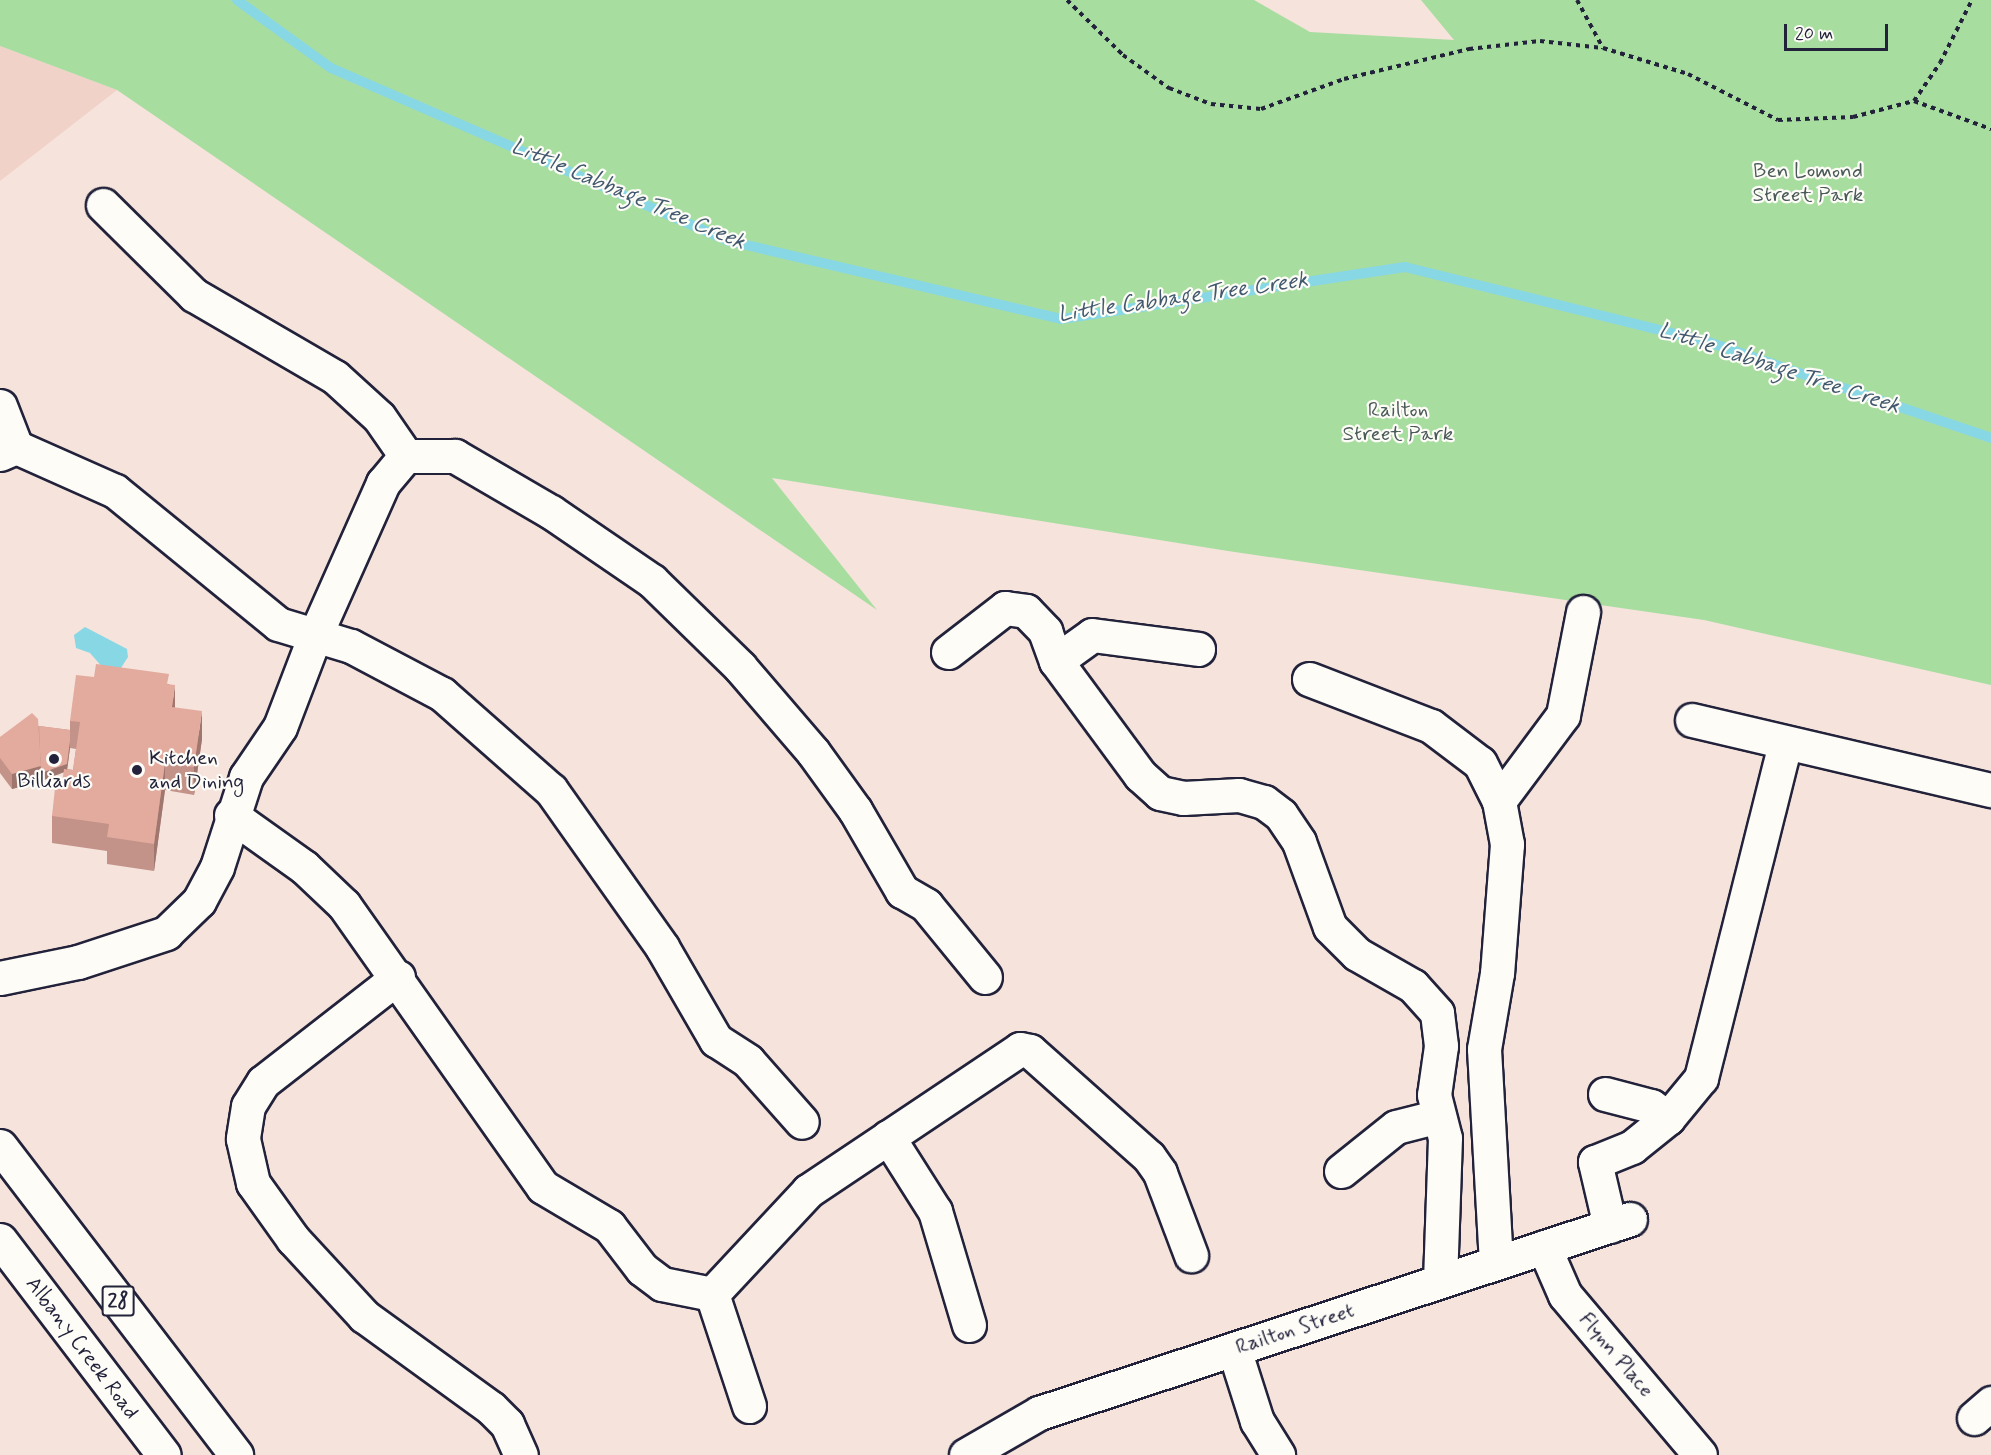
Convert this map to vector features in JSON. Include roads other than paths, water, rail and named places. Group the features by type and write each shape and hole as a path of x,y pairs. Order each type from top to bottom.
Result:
{"street":[{"path":"104,205 194,295 336,377 379,417 406,456"},
{"path":"0,406 8,451 115,491 278,624 314,638 351,646 442,694 551,790 662,947 716,1040 748,1061 802,1122"},
{"path":"0,978 78,962 166,933 199,901 217,867 231,815 246,777 280,727 314,638 383,483 406,456 455,456 551,512 652,581 740,667 813,752 855,810 902,891 926,905 985,977"},
{"path":"948,652 1005,608 1026,611 1045,631 1056,661 1140,775 1160,792 1183,798 1239,795 1264,802 1281,815 1299,842 1330,927 1357,954 1413,986 1437,1013 1441,1046 1434,1095 1445,1138 1440,1281"},
{"path":"1499,801 1563,715 1583,612"},
{"path":"1056,661 1092,634 1198,649"},
{"path":"1309,679 1431,726 1480,763 1499,801 1507,844 1497,973 1484,1049 1496,1263"},
{"path":"1692,720 1785,744 1991,790"},
{"path":"1605,1094 1651,1106 1668,1118 1701,1078 1785,744"},
{"path":"231,815 304,867 344,905 398,977 543,1187 609,1226 642,1269 662,1284 712,1294"},
{"path":"398,977 263,1082 249,1106 243,1139 253,1183 293,1239 364,1316 491,1408 507,1424 521,1455"},
{"path":"712,1294 808,1191 1020,1049 1030,1051 1149,1157 1160,1173 1191,1255"},
{"path":"1341,1171 1396,1127 1439,1116"},
{"name":"Railton Street","path":"966,1455 1039,1413 1620,1222 1595,1162 1632,1147 1668,1118"},
{"path":"888,1137 935,1211 969,1325"},
{"name":"28","path":"0,1146 236,1455"},
{"name":"Albany Creek Road","path":"0,1240 164,1455"},
{"name":"Flynn Place","path":"1544,1247 1565,1295 1700,1455"},
{"path":"712,1294 749,1406"},
{"path":"1234,1349 1257,1421 1278,1455"}],"water":[{"path":"85,627 127,649 128,657 119,671 104,669 90,653 76,648 74,635"}],"waterway":[{"name":"Little Cabbage Tree Creek","path":"237,0 331,68 729,241 1061,319 1405,267 1711,343 1991,438"}],"place":[{"name":"Billiards","path":"54,759"},
{"name":"Kitchen and Dining","path":"137,770"}],"park label":[{"name":"Ben Lomond Street Park","path":"1808,183"},
{"name":"Railton Street Park","path":"1398,422"}]}
